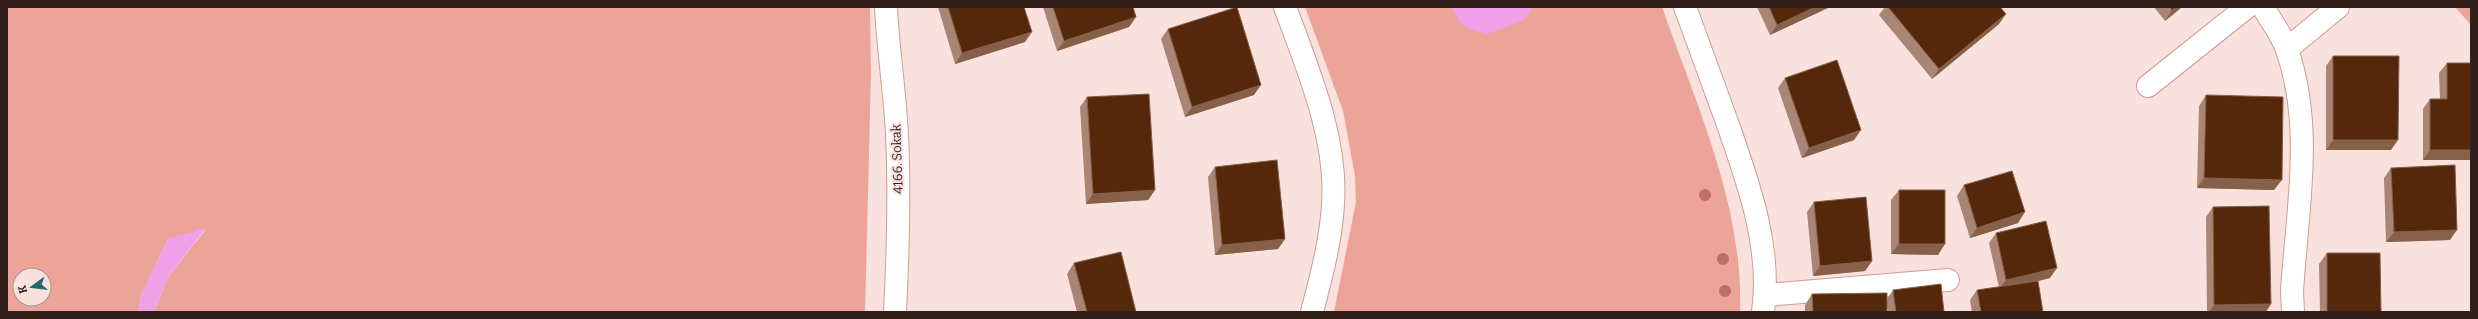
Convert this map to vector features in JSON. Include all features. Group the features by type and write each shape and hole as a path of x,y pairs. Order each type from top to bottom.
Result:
{"street":[{"name":"4166. Sokak","path":"886,7 887,44 897,134 899,187 895,312"},
{"path":"1285,7 1309,74 1325,131 1333,172 1334,204 1329,240 1312,312"},
{"path":"2148,86 2247,7"},
{"path":"2263,7 2287,49 2299,95 2303,130 2292,291 2293,312"},
{"path":"2287,49 2338,7"},
{"path":"1687,8 1751,189 1762,240 1764,303 1948,280"}],"shaded area":[{"path":"7,7 870,7 871,74 865,312 154,312 169,276 206,229 168,239 141,296 138,312 7,312"},
{"path":"1305,7 1662,7 1703,118 1726,195 1734,234 1739,273 1740,312 1334,312 1356,202 1355,176 1343,111"},
{"path":"1452,7 1533,7 1524,20 1487,34 1469,29 1459,21"},
{"path":"2455,7 2471,7 2471,25"},
{"path":"206,228 169,276 154,312 138,312 141,296 168,239"}],"building":[{"path":"948,7 1024,7 1032,32 962,53"},
{"path":"1053,7 1133,7 1136,17 1064,41"},
{"path":"1237,7 1261,85 1192,107 1168,29"},
{"path":"1769,7 1815,7 1777,25"},
{"path":"1888,7 2000,7 2006,14 1939,69"},
{"path":"2333,56 2399,56 2398,140 2333,140"},
{"path":"1837,60 1861,130 1809,148 1785,78"},
{"path":"2447,63 2471,63 2471,150 2430,150 2430,99 2447,99"},
{"path":"1149,94 1155,190 1093,194 1087,97"},
{"path":"2206,95 2283,97 2282,180 2204,178"},
{"path":"1277,160 1285,239 1222,245 1215,167"},
{"path":"2455,165 2457,230 2394,232 2391,168"},
{"path":"2012,171 2025,212 1977,228 1964,185"},
{"path":"1899,190 1945,190 1945,244 1899,244"},
{"path":"1866,197 1872,261 1820,266 1814,202"},
{"path":"2269,206 2271,304 2214,305 2213,207"},
{"path":"2046,221 2057,268 2006,280 1996,233"},
{"path":"1121,252 1136,312 1087,312 1074,263"},
{"path":"2327,253 2380,253 2381,312 2327,312"},
{"path":"2038,281 2043,312 1981,312 1977,290"},
{"path":"1941,284 1944,312 1896,312 1893,290"},
{"path":"1887,293 1887,312 1813,312 1812,294"}]}
